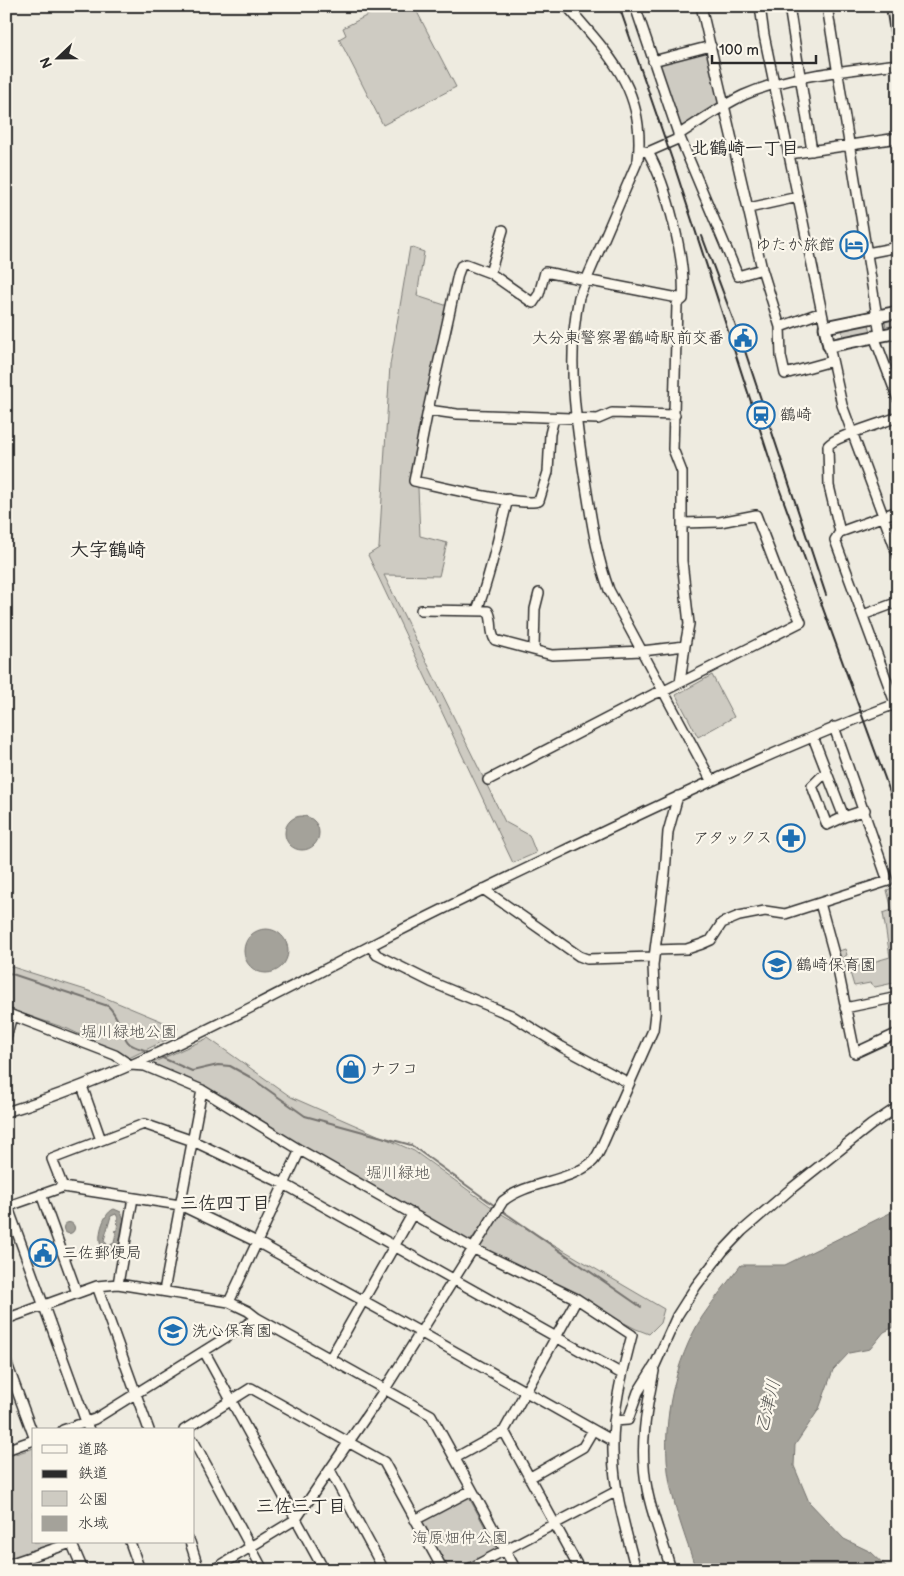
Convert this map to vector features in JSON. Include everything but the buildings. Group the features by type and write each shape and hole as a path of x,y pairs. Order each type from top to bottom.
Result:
{"highway":[{"path":"893,6 898,38"}],"main road":[{"path":"898,312 825,327 829,346 898,332"}],"street":[{"path":"567,6 620,70 636,110 644,151 664,191 684,281 683,299 678,304 673,449 682,472 682,561 689,624 680,683"},
{"path":"635,6 679,136 738,276 762,269"},
{"path":"701,6 726,105 762,269 780,327 781,356 786,374 832,362"},
{"path":"770,6 760,7 774,85 825,327"},
{"path":"789,6 812,151"},
{"path":"827,6 878,316 877,336 898,399"},
{"path":"653,60 711,46"},
{"path":"711,780 609,590 598,558 574,417 574,320 579,297 638,160 644,151 679,136 742,96 774,85 801,77 898,64"},
{"path":"789,154 898,138"},
{"path":"748,208 798,197"},
{"path":"490,273 503,230"},
{"path":"867,252 898,248"},
{"path":"554,418 550,434 548,472 540,501 534,503 508,499 414,481 461,266 471,264 490,273 533,303 539,294 545,272 683,299"},
{"path":"780,327 822,312"},
{"path":"829,346 842,405 898,556"},
{"path":"428,410 457,414 598,419 612,413 675,415"},
{"path":"840,532 829,486 828,446 830,442 898,418"},
{"path":"477,610 491,571 493,554 508,499"},
{"path":"6,1112 82,1086 154,1054 345,960 483,889 711,780 834,727 897,706 835,540 840,532 898,511"},
{"path":"488,780 654,694 664,692 801,622 780,578 756,515 720,522 682,523"},
{"path":"534,650 535,609 539,593"},
{"path":"862,615 898,602"},
{"path":"421,610 488,611 491,615 492,636 495,640 552,655 576,656 685,646"},
{"path":"483,889 579,956 587,959 655,954 688,949 711,940 722,923 738,916 765,911 785,914 888,881 865,810 834,727"},
{"path":"813,737 844,818"},
{"path":"826,772 812,786 827,825 865,810"},
{"path":"213,1570 296,1519 385,1389 503,1201 513,1193 556,1180 592,1163 600,1150 653,1030 655,1013 655,954 668,832 678,796"},
{"path":"820,903 855,1053 898,1032"},
{"path":"370,946 377,955 431,982 511,1016 562,1048 629,1083"},
{"path":"846,1008 898,997"},
{"path":"6,1038 9,1014 115,1055 130,1065 145,1066 202,1090 300,1150 472,1248 577,1299 632,1335 622,1374 614,1421 614,1441 617,1491 636,1570"},
{"path":"82,1086 101,1140"},
{"path":"164,1291 202,1090"},
{"path":"614,1421 628,1420 638,1392 655,1366 677,1316 696,1286 723,1251 742,1231 792,1188 870,1125 898,1107"},
{"path":"63,1187 52,1159 144,1124 193,1141 284,1184 622,1374"},
{"path":"229,1302 300,1150"},
{"path":"257,1318 136,1393 88,1426 7,1205 63,1187 180,1205 257,1242 614,1441"},
{"path":"41,1194 77,1293"},
{"path":"118,1284 133,1198"},
{"path":"330,1359 413,1213"},
{"path":"6,1319 97,1286 118,1284 229,1302 248,1311 257,1318 432,1415 516,1570"},
{"path":"97,1286 148,1428"},
{"path":"455,1458 504,1431 577,1299"},
{"path":"204,1351 324,1570"},
{"path":"6,1361 32,1433"},
{"path":"655,1366 644,1419 644,1462 651,1507 671,1570"},
{"path":"188,1428 251,1388 384,1462 443,1570"},
{"path":"530,1478 583,1447 593,1430"},
{"path":"504,1431 580,1570"},
{"path":"6,1450 32,1440"},
{"path":"195,1444 263,1570"},
{"path":"330,1470 384,1570"},
{"path":"415,1520 472,1490"},
{"path":"467,1570 617,1491"},
{"path":"13,1566 66,1544"},
{"path":"72,1544 83,1570"},
{"path":"131,1544 140,1570"},
{"path":"191,1544 199,1570"}],"green space":[{"path":"385,6 414,6 456,87 383,125 339,39 346,35 343,28"},
{"path":"708,51 721,103 682,129 679,128 656,64"},
{"path":"410,247 424,252 417,296 451,307 418,488 420,536 447,543 439,576 384,575 505,822 529,835 536,853 513,863 368,555 379,548 390,365"},
{"path":"898,318 898,327 886,328 885,321"},
{"path":"869,324 871,332 843,338 842,330"},
{"path":"712,675 734,717 698,737 676,695"},
{"path":"898,886 898,982 875,987 870,983 854,986 849,969 890,957 883,913 892,910 887,890"},
{"path":"845,949 847,955 843,957 847,971 842,973 836,952"},
{"name":"堀川緑地公園","path":"6,965 89,991 178,1028 170,1038 129,1058 68,1029 6,1008"},
{"name":"堀川緑地","path":"208,1038 291,1097 414,1151 493,1208 471,1240 468,1241 327,1162 224,1096 150,1064"},
{"path":"500,1213 664,1309 660,1323 649,1334 636,1329 477,1247"},
{"path":"32,1449 32,1544 56,1544 6,1562 6,1457"},
{"name":"海原畑仲公園","path":"467,1494 497,1549 457,1570 447,1570 421,1522"}],"water":[{"path":"302,816 309,817 314,821 318,826 318,840 314,845 309,849 302,850 295,849 290,845 286,840 285,833 286,826 290,821 295,817"},
{"path":"266,929 278,933 284,939 288,951 284,963 278,969 266,973 254,969 248,963 244,951 248,939 254,933"},
{"path":"114,1209 121,1212 125,1222 123,1222 119,1244 109,1251 102,1248 100,1244 100,1232 104,1220 110,1211","holes":["116,1214 118,1218 117,1230 114,1231 116,1232 114,1243 108,1246 104,1240 111,1216"]},
{"name":"乙津川","path":"898,1209 898,1325 884,1332 870,1349 849,1353 833,1370 819,1409 795,1445 794,1466 809,1502 844,1539 871,1552 890,1570 696,1570 670,1483 667,1431 669,1411 678,1371 684,1352 702,1317 741,1265 785,1265"},
{"path":"69,1222 75,1228 69,1234 63,1228"}],"waterway":[{"path":"6,972 108,1006 116,1016 127,1041 149,1052"},
{"path":"158,1056 192,1071 218,1065 230,1066 250,1077 305,1116 411,1145 495,1206"},
{"path":"501,1210 641,1307"}],"railway":[{"path":"619,6 674,165 779,488 898,814"},
{"path":"702,236 745,351 826,595"}],"place":[{"name":"ゆたか旅館","path":"854,245"},
{"name":"大分東警察署鶴崎駅前交番","path":"743,338"},
{"name":"鶴崎","path":"761,415"},
{"name":"アタックス","path":"791,838"},
{"name":"鶴崎保育園","path":"777,965"},
{"name":"ナフコ","path":"351,1069"},
{"name":"三佐郵便局","path":"43,1253"},
{"name":"洗心保育園","path":"173,1331"}],"district":[{"name":"北鶴崎一丁目","path":"745,148"},
{"name":"大字鶴崎","path":"108,550"},
{"name":"三佐四丁目","path":"225,1203"},
{"name":"三佐三丁目","path":"301,1506"}]}
